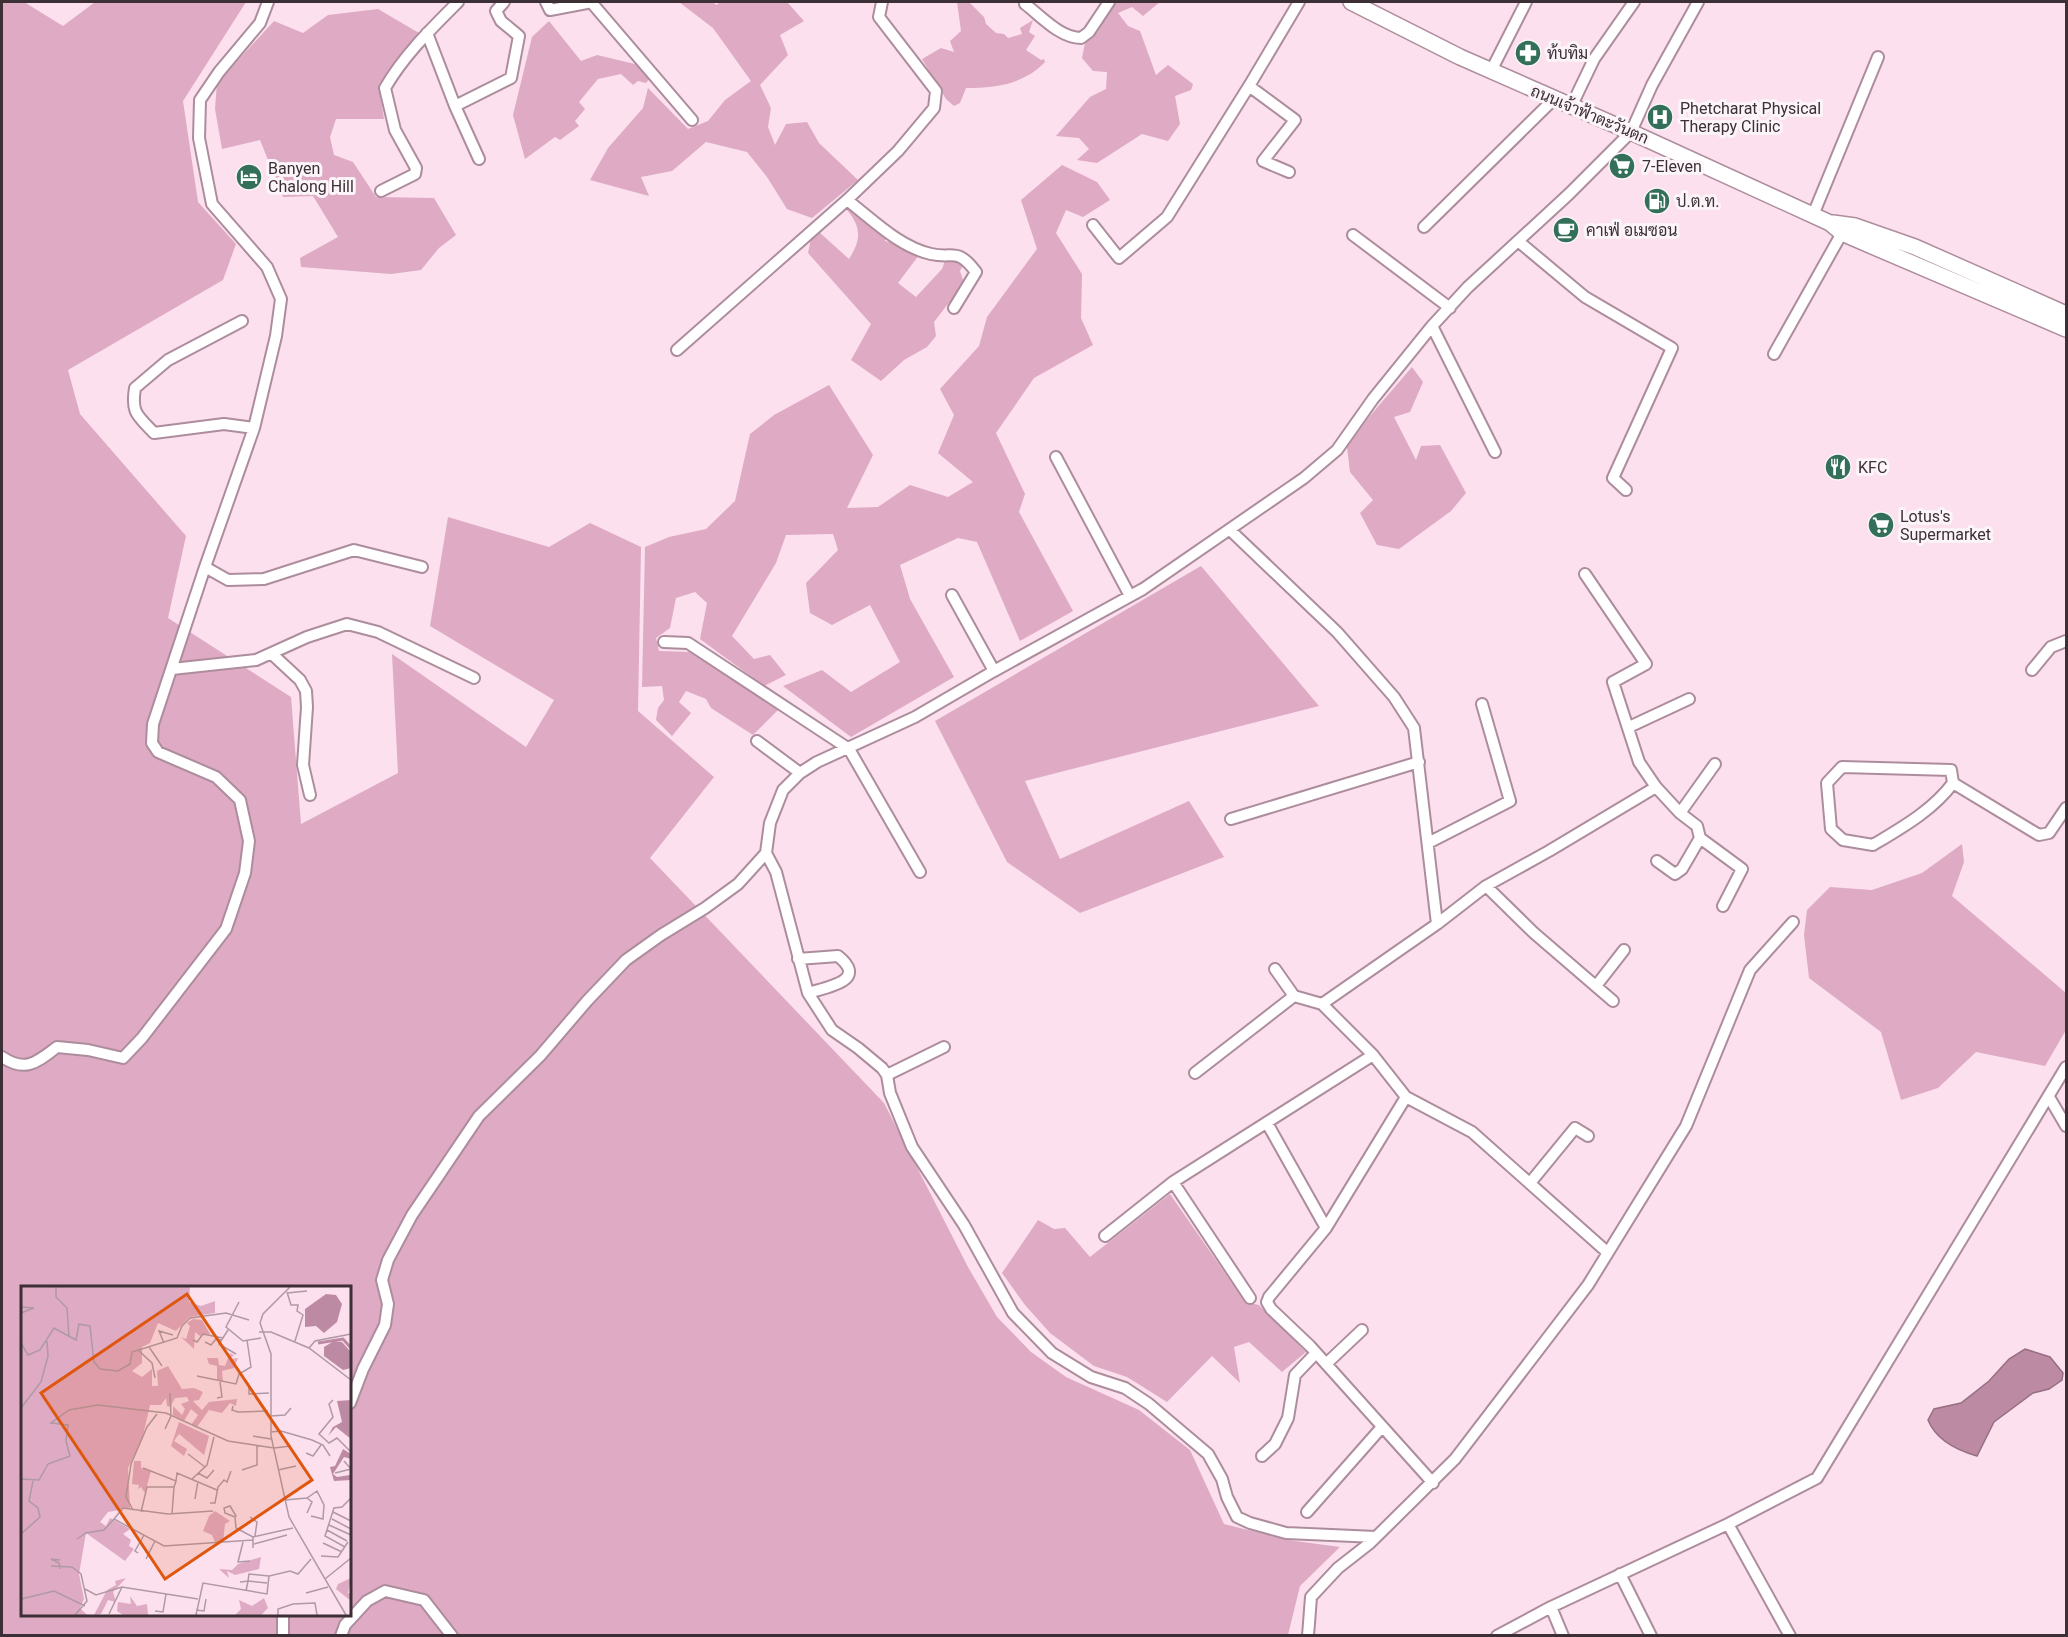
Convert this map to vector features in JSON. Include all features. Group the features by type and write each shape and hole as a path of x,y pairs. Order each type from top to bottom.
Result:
{"main road":[{"name":"ถนนเจ้าฟ้าตะวันตก","path":"1352,2 1460,57 1631,132 1813,215 1836,228 2067,329"},
{"name":"ถนนเจ้าฟ้าตะวันตก","path":"1836,228 1855,226 1916,247 2067,314"}],"street":[{"path":"2,1057 12,1064 33,1065 57,1047 88,1050 123,1058 142,1038 226,929 245,873 249,841 240,800 216,777 158,752 152,743 153,724 204,567 254,428 276,336 281,299 267,267 212,204 199,138 201,100 219,72 260,23 268,2"},
{"path":"381,191 415,174 416,168 395,130 385,88 392,75 427,33 458,2"},
{"path":"455,106 511,78 519,36 501,21 496,11 504,2"},
{"path":"546,2 550,10 592,2 692,120"},
{"path":"677,350 847,200 898,151 933,108 936,91 879,17 882,2"},
{"path":"1025,4 1064,34 1073,38 1081,38 1089,32 1109,2"},
{"path":"1093,225 1119,258 1167,217 1299,2"},
{"path":"1491,71 1526,2"},
{"path":"1571,107 1594,59 1634,2"},
{"path":"351,1400 363,1369 385,1325 388,1305 382,1280 388,1260 412,1215 479,1116 540,1056 586,1001 626,960 661,935 705,909 738,884 766,853 770,823 783,790 800,773 817,762 915,717 994,670 1130,596 1304,478 1337,450 1373,399 1432,326 1468,287 1631,132 1652,85 1698,2"},
{"path":"427,33 455,106 479,159"},
{"path":"1813,215 1878,57"},
{"path":"1249,86 1295,120 1263,161 1288,172"},
{"path":"1424,227 1554,99"},
{"path":"847,200 909,246 929,254 953,254 969,263 976,272 954,308"},
{"path":"1774,354 1836,228"},
{"path":"1353,235 1450,308"},
{"path":"1518,241 1585,297 1672,348 1612,478 1626,490"},
{"path":"242,321 168,360 135,388 132,404 138,416 154,433 224,424 254,428"},
{"path":"1432,326 1495,452"},
{"path":"1056,457 1130,596"},
{"path":"1230,530 1337,632 1394,697 1414,728 1437,924"},
{"path":"204,567 228,580 264,579 354,550 422,567"},
{"path":"1585,574 1646,664 1613,682 1639,762 1656,787 1680,813 1697,826 1700,838 1742,869 1723,906"},
{"path":"952,594 994,670"},
{"path":"172,669 256,660 307,637 347,624 378,632 474,678"},
{"path":"2032,670 2052,647 2067,641"},
{"path":"663,642 688,643 849,749 920,872"},
{"path":"272,654 300,680 306,691 303,765 310,795"},
{"path":"1629,727 1689,699"},
{"path":"1428,843 1510,801 1482,704"},
{"path":"757,741 800,773"},
{"path":"1231,819 1419,762"},
{"path":"1680,813 1715,764"},
{"path":"1953,783 1941,799 1908,824 1874,845 1843,840 1831,829 1827,783 1842,767 1950,770 1953,783 2038,835 2044,836 2049,833 2067,808"},
{"path":"1322,1004 1437,924 1485,886 1656,787"},
{"path":"1657,861 1675,873 1682,869 1700,838"},
{"path":"766,853 776,872 808,993 832,1030 882,1068 912,1146 964,1225 1013,1313 1052,1353 1092,1377 1125,1388 1149,1404 1208,1454 1222,1479 1227,1497 1237,1517 1286,1533 1376,1537"},
{"path":"1485,886 1534,933 1613,1001"},
{"path":"1308,1635 1311,1597 1338,1568 1376,1537 1455,1459 1581,1294 1686,1126 1750,970 1792,922"},
{"path":"1596,986 1624,950"},
{"path":"798,959 838,956 846,963 849,970 848,978 842,983 808,993"},
{"path":"1275,969 1294,996 1322,1004 1373,1055 1406,1097 1472,1132 1607,1252"},
{"path":"1195,1073 1294,996"},
{"path":"887,1076 944,1047"},
{"path":"1105,1236 1173,1182 1373,1055"},
{"path":"1497,1635 1551,1607 1728,1524 1817,1478 2067,1067"},
{"path":"1406,1097 1326,1228 1269,1296 1267,1302 1271,1309 1316,1353 1432,1483"},
{"path":"2049,1097 2067,1126"},
{"path":"1267,1123 1326,1228"},
{"path":"1530,1183 1575,1128 1588,1136"},
{"path":"1173,1182 1250,1298"},
{"path":"1326,1364 1362,1330"},
{"path":"1262,1456 1275,1444 1288,1418 1295,1374 1316,1353"},
{"path":"1307,1512 1382,1426"},
{"path":"1728,1524 1791,1635"},
{"path":"1620,1574 1651,1635"},
{"path":"341,1635 345,1625 367,1600 385,1591 424,1600 452,1635"},
{"path":"1551,1607 1563,1635"},
{"path":"282,1616 283,1635"}],"shaded area":[{"path":"2,2 24,2 63,26 95,2 246,2 183,101 198,202 236,244 223,280 68,370 80,414 186,536 168,618 291,697 301,824 398,773 392,654 526,747 554,700 430,626 448,517 549,547 590,523 641,547 638,711 714,777 650,858 884,1103 968,1267 997,1317 1031,1352 1066,1377 1139,1410 1190,1450 1224,1524 1288,1540 1340,1547 1300,1586 1288,1635 2,1636"},
{"path":"679,2 713,2 716,5 721,2 787,2 804,21 780,35 788,55 760,85 771,108 768,127 775,145 786,124 807,122 819,143 858,180 812,218 787,209 767,177 747,152 706,142 672,171 641,177 649,196 590,180 608,148 643,108 648,88 688,129 708,121 725,100 751,81 713,28"},
{"path":"957,2 969,2 984,17 986,24 996,33 1004,34 1008,38 1022,34 1020,28 1033,20 1029,32 1035,36 1026,50 1041,60 1044,59 1045,62 1019,80 999,86 966,88 960,103 954,106 946,99 922,59 941,48 954,52 950,41 961,31"},
{"path":"1115,2 1160,2 1143,16 1132,7 1118,13 1128,26 1140,31 1156,75 1168,65 1193,84 1191,90 1175,96 1180,124 1168,141 1142,134 1097,163 1077,160 1089,149 1079,138 1056,136 1090,97 1106,89 1107,72 1093,71 1082,58 1085,43 1097,33"},
{"path":"378,9 419,33 379,84 384,119 336,119 330,137 334,155 353,162 376,197 434,198 456,235 439,248 421,270 391,274 301,267 300,258 338,237 313,196 283,197 260,140 222,149 215,109 217,83 274,21 303,33 328,15"},
{"path":"549,21 581,61 597,55 639,65 650,78 646,83 638,81 633,85 621,74 598,79 579,102 585,109 575,121 579,126 560,140 555,137 525,159 513,115 532,37"},
{"path":"1062,165 1097,182 1110,200 1083,217 1066,210 1056,233 1082,274 1081,318 1093,345 1034,378 996,433 1025,494 1019,512 1073,611 1020,641 977,542 958,538 900,565 910,599 954,677 851,737 783,686 822,670 851,692 900,662 870,605 832,625 810,613 806,583 838,550 833,534 786,535 776,563 732,636 754,659 770,655 786,675 764,686 700,639 707,603 695,592 676,598 670,628 656,638 659,651 690,652 779,709 753,735 711,708 706,699 686,691 679,702 691,713 672,736 656,720 658,708 664,700 662,686 642,687 645,547 669,537 706,529 735,501 750,434 774,415 829,385 873,455 847,508 878,507 910,485 948,497 973,482 938,453 954,415 940,389 979,346 987,317 1037,249 1021,200"},
{"path":"852,209 886,234 885,241 903,246 919,255 898,283 916,297 942,269 945,261 952,258 964,263 960,271 964,283 934,322 936,336 927,347 904,360 881,381 851,360 871,324 808,253 811,238 819,232 849,259 858,240 857,228 847,210"},
{"path":"1412,367 1423,382 1410,412 1394,417 1416,460 1421,446 1440,445 1466,493 1451,511 1399,549 1377,545 1360,513 1373,500 1350,472 1347,447 1369,417"},
{"path":"1201,566 1319,706 1025,781 1060,859 1189,801 1224,857 1080,913 1007,862 935,721"},
{"path":"1962,844 1964,862 1952,896 2066,993 2066,1030 2045,1066 1976,1052 1938,1088 1901,1100 1881,1032 1809,978 1804,935 1807,910 1830,887 1872,890 1922,873"},
{"path":"1170,1194 1245,1302 1259,1305 1306,1352 1282,1372 1249,1342 1234,1347 1240,1383 1212,1356 1167,1402 1127,1377 1094,1366 1050,1333 1025,1305 1002,1273 1038,1220 1054,1229 1065,1228 1090,1257"},
{"path":"2025,1349 2050,1357 2063,1373 2062,1380 2049,1389 2033,1393 1994,1422 1977,1456 1962,1451 1941,1439 1928,1420 1934,1409 1961,1403 1989,1381 2009,1359"}],"place":[{"name":"ท้บทิม","path":"1528,53"},
{"name":"Phetcharat Physical Therapy Clinic","path":"1660,117"},
{"name":"7-Eleven","path":"1622,166"},
{"name":"Banyen Chalong Hill","path":"249,177"},
{"name":"ป.ต.ท.","path":"1657,201"},
{"name":"คาเฟ่ อเมซอน","path":"1566,230"},
{"name":"KFC","path":"1838,467"},
{"name":"Lotus's Supermarket","path":"1881,525"}]}
